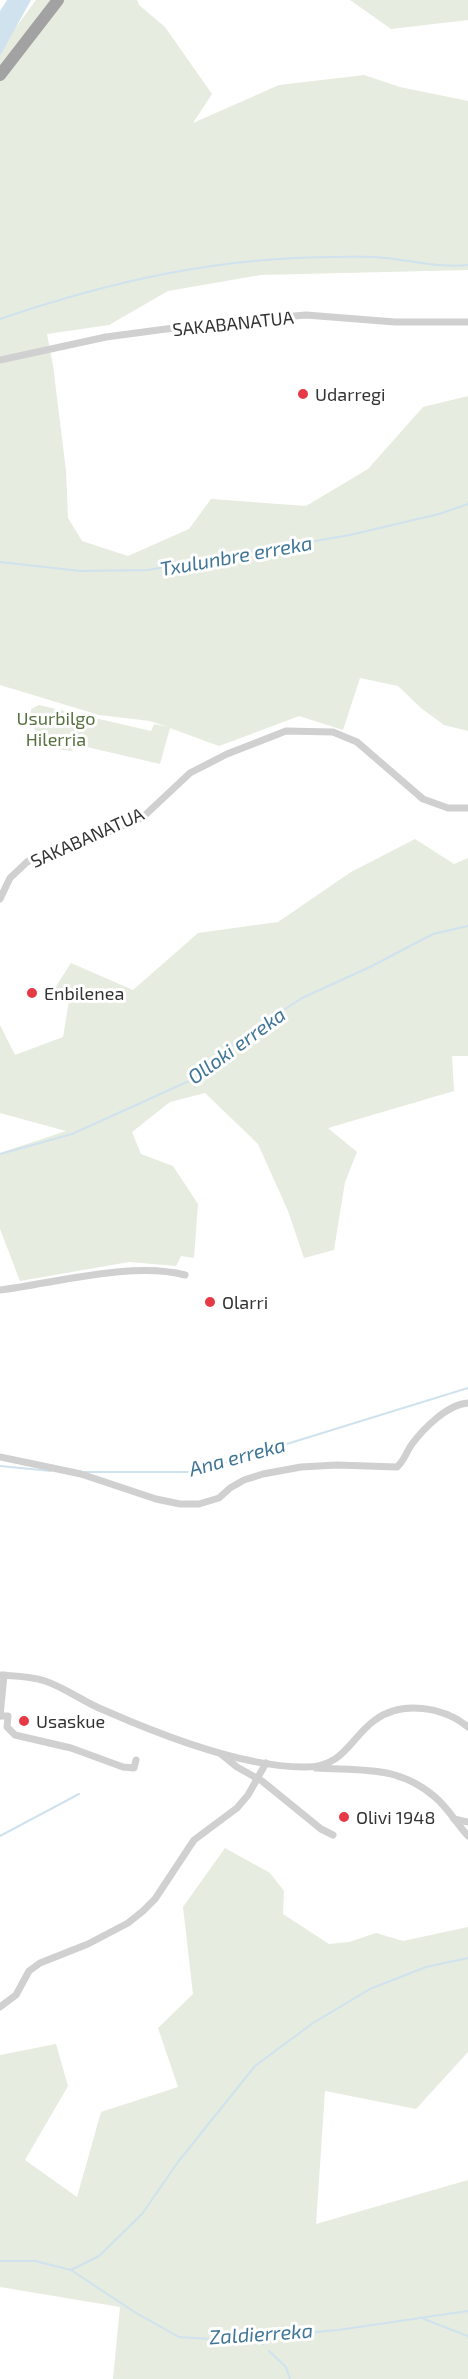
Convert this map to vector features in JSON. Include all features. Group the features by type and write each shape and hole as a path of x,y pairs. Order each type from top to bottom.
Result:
{"highway":[{"path":"0,75 58,0"}],"street":[{"name":"SAKABANATUA","path":"0,360 106,337 210,323 306,315 395,322 468,322"},
{"name":"SAKABANATUA","path":"0,899 10,878 27,862 53,849 110,832 143,817 190,773 227,754 286,731 333,732 349,738 357,742 423,799 448,808 468,808"},
{"path":"0,1290 140,1269 166,1270 185,1275"},
{"path":"0,1457 81,1474 156,1499 180,1504 199,1504 219,1498 244,1480 263,1474 301,1467 338,1465 397,1467 405,1460 411,1445 431,1424 459,1403 468,1403"},
{"path":"136,1760 134,1768 123,1767 71,1748 15,1735 7,1726 8,1716 1,1716 2,1675 46,1681 116,1716 220,1752 266,1763 386,1771 398,1775 417,1783 436,1797 468,1836"},
{"path":"307,1767 330,1762 339,1757 371,1723 391,1712 417,1708 437,1711 468,1727"},
{"path":"220,1752 237,1767 258,1778 321,1829 333,1835"},
{"path":"0,2007 16,1995 29,1971 40,1963 81,1948 128,1923 143,1911 155,1899 194,1840 237,1808 266,1763"},
{"path":"454,1819 468,1822"}],"green space":[{"name":"Usurbilgo Hilerria","path":"36,0 137,0 139,5 165,27 212,94 193,123 279,85 364,75 400,87 468,101 468,270 261,275 168,291 109,325 47,334 66,471 68,518 82,541 128,556 189,529 211,499 306,506 368,469 423,407 468,396 468,731 444,725 421,708 398,686 360,678 343,730 299,716 219,746 170,728 160,764 74,744 72,751 39,744 31,718 31,709 39,705 151,731 154,724 168,727 150,721 99,715 0,685 0,49"},
{"path":"350,0 468,0 468,20 391,29"},
{"path":"415,839 454,864 468,858 468,1056 452,1056 454,1091 328,1128 357,1152 345,1182 334,1250 304,1258 288,1211 258,1144 205,1093 170,1102 132,1132 141,1154 173,1166 198,1204 194,1258 181,1256 176,1266 129,1262 20,1281 0,1229 0,1153 66,1131 0,1113 0,1025 15,1055 63,1037 69,1001 51,994 71,963 133,990 198,933 278,922 351,872"},
{"path":"225,1848 270,1873 284,1891 283,1914 329,1944 349,1942 376,1933 403,1941 468,1927 468,2052 416,2109 325,2091 316,2224 468,2180 468,2379 113,2379 120,2307 0,2287 0,2055 56,2044 68,2086 25,2160 77,2197 101,2112 178,2087 158,2028 193,1994 183,1907"}],"water":[{"path":"7,0 31,0 0,56 0,11"}],"waterway":[{"path":"0,319 83,293 124,283 250,261 368,257 437,265 468,265"},
{"name":"Txulunbre erreka","path":"0,562 80,571 148,570 350,535 439,514 468,504"},
{"name":"Olloki erreka","path":"0,1154 72,1134 200,1076 241,1038 302,998 370,967 433,934 468,926"},
{"name":"Ana erreka","path":"84,1472 196,1472 468,1388"},
{"name":"Ana erreka","path":"0,1466 51,1471"},
{"path":"0,1836 79,1794"},
{"path":"71,2270 99,2256 142,2214 178,2162 255,2066 313,2023 370,1989 426,1967 468,1958"},
{"name":"Zaldierreka","path":"0,2261 35,2261 71,2270 136,2313 179,2337 227,2340 338,2330 468,2311"},
{"path":"424,2319 468,2336"},
{"name":"Zaldierreka","path":"254,2336 263,2344"},
{"path":"269,2351 286,2367 290,2379"}],"place":[{"name":"Udarregi","path":"303,394"},
{"name":"Enbilenea","path":"32,993"},
{"name":"Olarri","path":"210,1302"},
{"name":"Usaskue","path":"24,1721"},
{"name":"Olivi 1948","path":"344,1817"}]}
